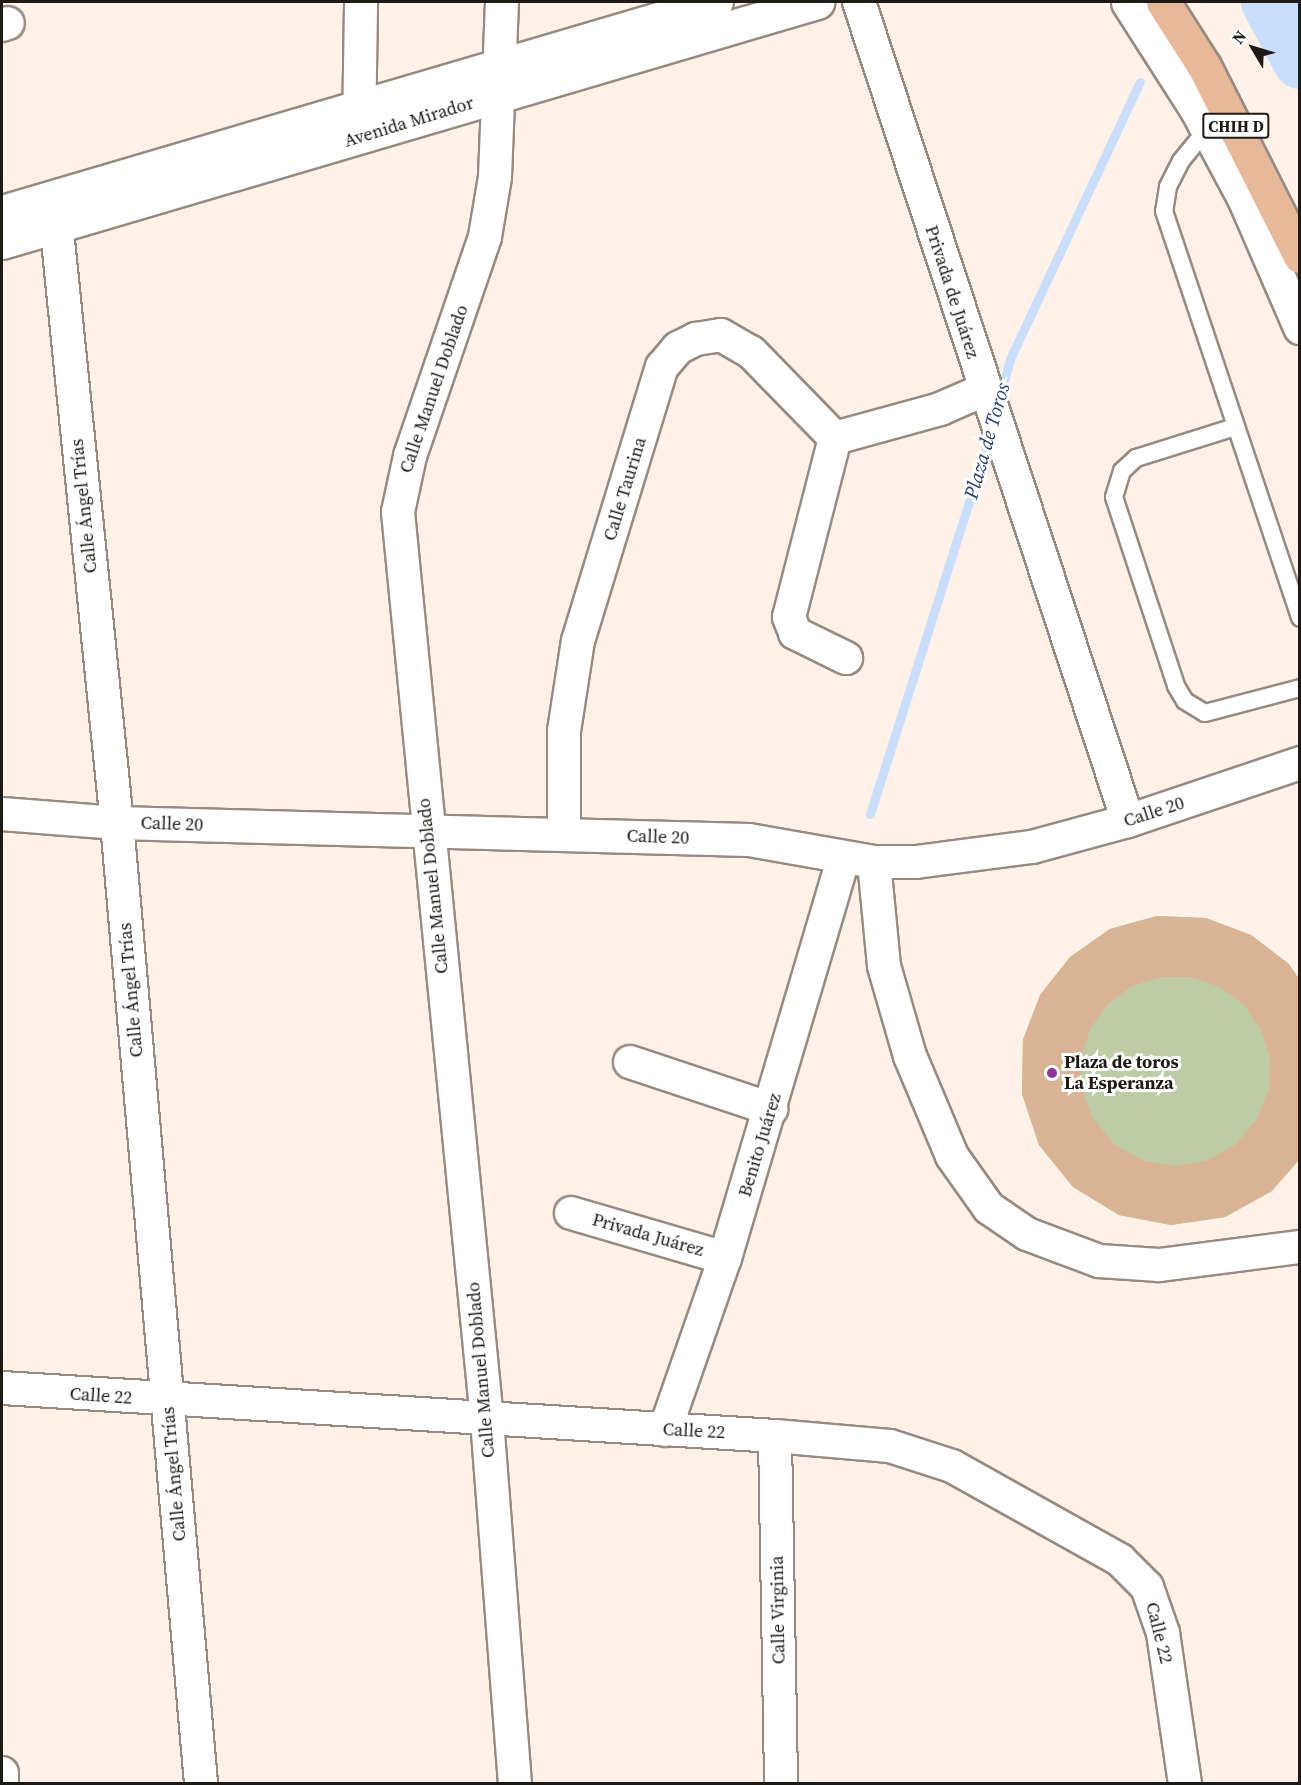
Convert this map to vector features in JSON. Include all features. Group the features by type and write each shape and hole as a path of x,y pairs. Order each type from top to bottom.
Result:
{"main road":[{"name":"Avenida Mirador","path":"2,212 54,212 360,137 500,79 716,2"},
{"name":"Avenida Mirador","path":"2,242 54,212 359,105 500,79 770,8 817,2"},
{"path":"1128,2 1207,129 1245,198 1299,327"},
{"name":"CHIH D","path":"1163,2 1204,66 1299,256"}],"street":[{"path":"360,137 361,2"},
{"name":"Calle Manuel Doblado","path":"502,2 500,79 485,237 410,456 398,512 427,831 487,1420 515,1784"},
{"name":"Privada de Juárez","path":"859,2 984,390 1128,821"},
{"name":"Calle Ángel Trías","path":"54,212 117,823 201,1784"},
{"name":"Calle Taurina","path":"564,833 564,731 579,641 662,367 678,348 696,339 721,335 751,352 835,438"},
{"path":"846,658 795,633 789,624 835,438 940,410 984,390"},
{"name":"Calle 20","path":"2,814 117,823 564,833 749,840 874,862 1032,847 1128,821 1299,763"},
{"name":"Benito Juárez","path":"665,1430 725,1258 844,857"},
{"path":"874,862 884,966 910,1056 952,1156 989,1208 1027,1234 1099,1261 1159,1265 1299,1247"},
{"path":"630,1062 771,1109"},
{"name":"Privada Juárez","path":"571,1213 725,1258"},
{"name":"Calle 22","path":"2,1388 167,1401 775,1436 890,1446 952,1466 1120,1560 1147,1587 1163,1633 1185,1784"},
{"name":"Calle Virginia","path":"775,1436 781,1784"},
{"path":"2,1773 2,1784"}],"lane":[{"path":"1207,129 1181,161 1168,187 1164,211 1299,618"},
{"path":"1235,427 1136,458 1122,471 1114,497 1176,686 1185,701 1205,712 1299,688"}],"green space":[{"path":"1157,916 1206,918 1251,935 1289,964 1272,1191 1225,1217 1171,1225 1119,1215 1073,1187 1039,1145 1022,1094 1023,1040 1040,995 1070,957 1110,929"}],"building":[{"name":"Plaza de toros La Esperanza","path":"1157,916 1206,918 1251,935 1289,964 1300,980 1300,1159 1272,1191 1225,1217 1171,1225 1119,1215 1073,1187 1039,1145 1022,1094 1023,1040 1040,995 1070,957 1110,929","holes":["1161,977 1191,977 1220,987 1244,1005 1261,1030 1270,1058 1269,1088 1257,1119 1236,1144 1208,1160 1176,1166 1144,1161 1115,1145 1094,1120 1082,1090 1081,1058 1090,1029 1108,1004 1132,986"]}],"waterway":[{"path":"1268,2 1300,62"},
{"name":"Plaza de Toros","path":"999,400 1010,359 1140,82"},
{"name":"Plaza de Toros","path":"870,814 991,433"}],"place":[{"name":"Plaza de toros La Esperanza","path":"1052,1073"}]}
